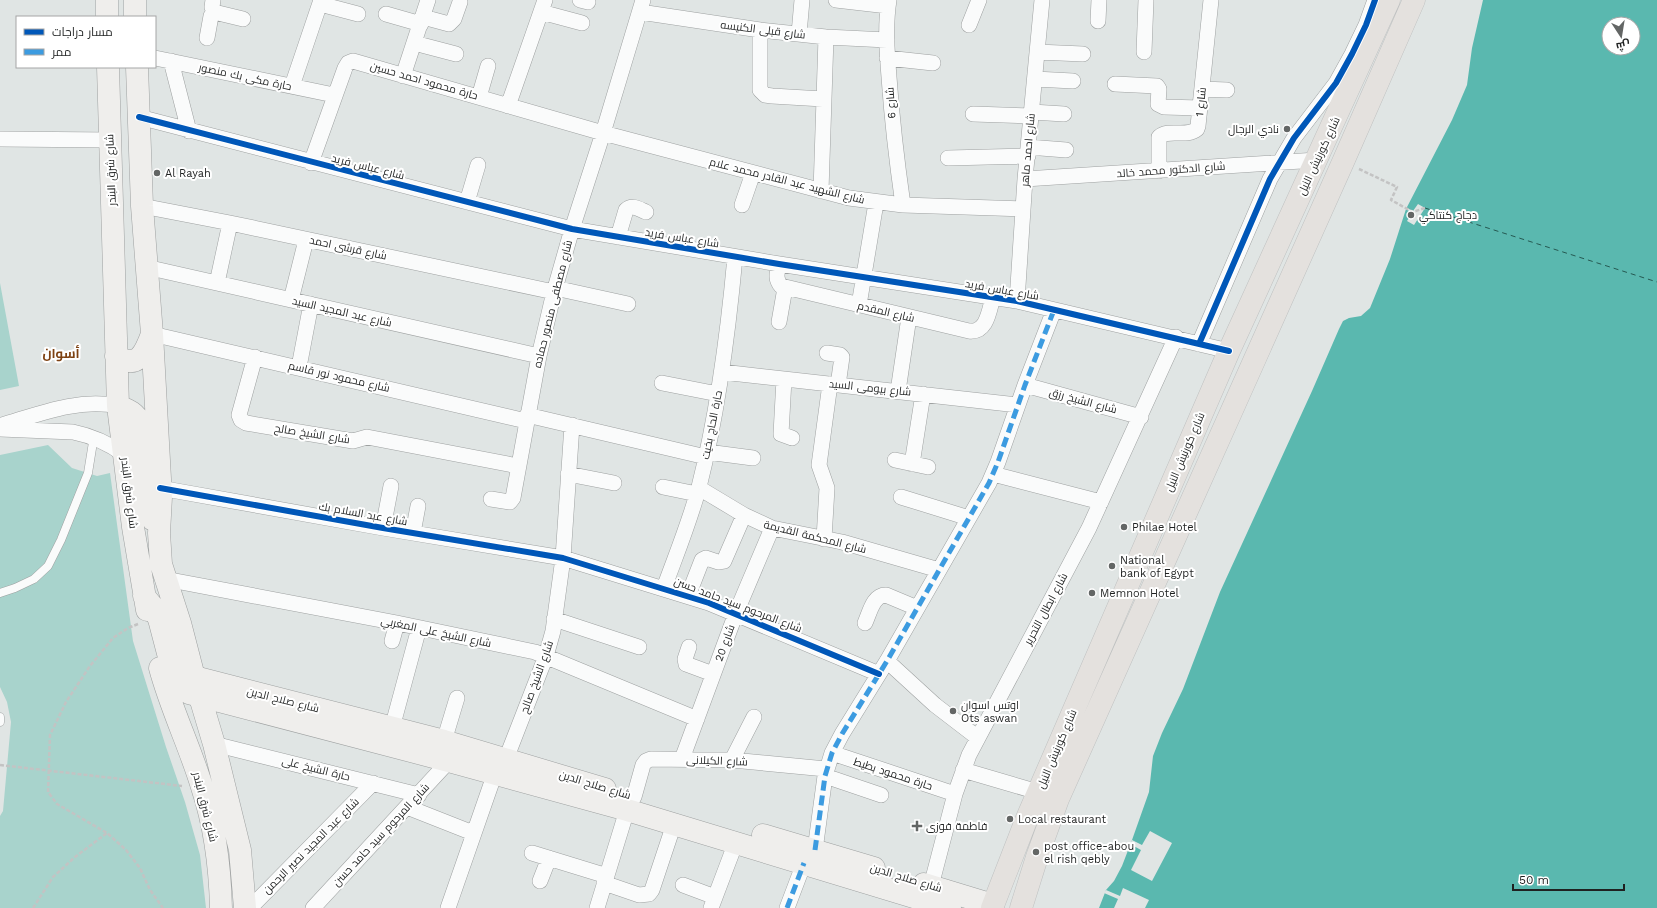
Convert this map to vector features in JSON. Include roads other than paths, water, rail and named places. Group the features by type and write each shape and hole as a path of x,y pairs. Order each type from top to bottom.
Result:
{"main road":[{"path":"107,0 107,16"},
{"path":"135,0 135,16"},
{"name":"شارع كورنيش النيل","path":"993,907 1006,870 1038,792 1229,351 1389,0"},
{"name":"شارع كورنيش النيل","path":"1021,908 1037,856 1058,799 1344,162 1414,0"},
{"name":"شارع شرق البندر","path":"108,68 118,406 133,527 149,621 169,698 203,788 217,852 221,908"},
{"path":"137,68 142,206 152,334 160,488 159,532 161,564 180,623 196,687 214,744 240,850 244,881 245,908"},
{"path":"116,356 122,360 130,362 137,360 143,355 152,334"},
{"path":"118,406 130,410 138,418 140,423 146,505 159,532"},
{"path":"144,596 153,607 159,619 175,680 182,689 196,687"},
{"name":"شارع صلاح الدين","path":"196,687 392,728 446,751"},
{"name":"شارع صلاح الدين","path":"196,687 501,766 809,857 935,901 993,907"},
{"name":"شارع صلاح الدين","path":"630,804 674,824 736,842 809,857"}],"street":[{"path":"403,76 428,0"},
{"path":"799,34 802,0"},
{"path":"836,0 889,3"},
{"path":"969,25 979,0"},
{"name":"شارع احمد ماهر","path":"1018,301 1025,179 1042,0"},
{"path":"1098,21 1099,0"},
{"path":"1144,52 1146,0"},
{"name":"شارع 1","path":"1159,171 1159,137 1164,134 1194,132 1198,126 1211,0"},
{"path":"1199,344 1270,179 1294,138 1336,83 1366,25 1375,0"},
{"path":"292,86 320,2 358,14"},
{"path":"386,14 449,24 454,19 460,2"},
{"name":"شارع 6","path":"889,3 887,40 892,124 903,205"},
{"path":"207,38 213,6 243,19"},
{"path":"508,106 543,6 582,23"},
{"name":"شارع قبلى الكنيسه","path":"642,6 760,30 826,37 887,40"},
{"name":"شارع مصطفى منصور حماده","path":"491,499 507,502 512,500 539,356 555,290 572,229 642,6"},
{"path":"760,30 760,90 765,95 772,96 824,99"},
{"path":"821,191 826,37"},
{"path":"414,43 456,54"},
{"path":"1037,52 1083,54"},
{"name":"حارة مكى بك منصور","path":"156,58 334,95"},
{"path":"888,58 932,64"},
{"path":"171,61 189,131"},
{"name":"حارة محمود احمد حسين","path":"311,162 344,68 348,63 353,61 603,133"},
{"path":"479,97 488,66"},
{"path":"1035,79 1073,81"},
{"path":"1115,84 1157,86 1159,89 1158,104 1164,107 1200,108"},
{"path":"1202,89 1227,90"},
{"path":"973,114 1064,114"},
{"name":"شارع عباس فريد","path":"139,117 572,229 735,257 1018,301 1176,337 1229,351"},
{"name":"شارع الشهيد عبد القادر محمد علام","path":"603,133 821,191 876,203 1023,209"},
{"path":"0,139 110,140"},
{"path":"948,158 1066,150"},
{"name":"شارع الدكتور محمد خالد","path":"1025,179 1159,171 1280,161 1317,160"},
{"path":"467,202 478,165"},
{"path":"742,205 753,173"},
{"path":"859,305 876,203"},
{"name":"شارع قرشى احمد","path":"142,206 628,304"},
{"path":"618,237 626,210 628,208 633,207 646,212"},
{"path":"217,283 230,223"},
{"path":"291,300 306,240"},
{"name":"حارة الحاج بخيت","path":"664,588 698,491 706,454 722,372 735,257"},
{"path":"779,264 776,278 777,282 785,288 779,322"},
{"name":"شارع عبد المجيد السيد","path":"146,267 539,356"},
{"name":"شارع المقدم","path":"785,288 974,332 980,330 984,326 993,297"},
{"path":"299,367 311,304"},
{"path":"787,908 809,857 826,772 832,753 939,570 993,474 1054,310"},
{"path":"898,391 909,317"},
{"name":"شارع محمود نور قاسم","path":"152,334 527,418 572,425 706,454 753,458"},
{"name":"شارع ابطال التحرير","path":"935,901 955,794 963,770 978,738 1076,554 1141,417 1176,337"},
{"path":"824,539 827,488 819,465 834,384 842,357 840,354 826,353"},
{"name":"شارع الشيخ صالح","path":"255,357 239,415 241,420 246,423 353,441 367,437 518,466"},
{"name":"شارع بيومى السيد","path":"722,372 1018,405"},
{"path":"784,379 781,434 792,438"},
{"path":"662,383 718,394"},
{"name":"شارع الشيخ رزق","path":"1025,385 1141,417"},
{"path":"912,464 923,394"},
{"path":"0,425 79,404 98,403 118,406"},
{"name":"شارع الشيخ صالح","path":"448,908 473,833 550,643 563,558 572,425"},
{"path":"0,429 73,432 94,436 113,446 125,455"},
{"path":"895,460 928,467"},
{"path":"568,474 614,483"},
{"path":"993,474 1101,502"},
{"path":"383,528 391,486"},
{"name":"شارع المحكمة القديمة","path":"662,487 698,491 744,514 762,525 772,528 842,542 939,570"},
{"name":"شارع عبد السلام بك","path":"160,488 383,528 563,558"},
{"path":"901,497 969,518"},
{"path":"413,533 418,506"},
{"path":"688,596 702,560 706,558 718,562 724,561 744,514"},
{"name":"شارع 20","path":"682,759 736,613 772,528"},
{"name":"شارع المرحوم سيد حامد حسن","path":"563,558 688,596 883,667"},
{"name":"شارع الشيخ على المغربي","path":"165,579 528,650 546,656 697,719"},
{"path":"865,623 878,596 886,595 917,608"},
{"path":"554,618 639,647"},
{"path":"392,641 396,623"},
{"path":"392,728 420,628"},
{"path":"690,647 685,659 686,664 713,674"},
{"path":"883,667 978,738"},
{"path":"446,751 457,698"},
{"path":"732,760 754,717"},
{"name":"حارة الشيخ على","path":"214,744 419,795"},
{"name":"شارع المرحوم سيد حامد حسن","path":"313,908 419,795 446,751"},
{"name":"حارة محمود بطيط","path":"832,753 955,794"},
{"name":"شارع الكيلانى","path":"630,804 643,765 646,761 651,759 732,760 826,772 881,795"},
{"path":"963,770 1038,792"},
{"name":"شارع عبد المجيد نصير الرحمن","path":"250,908 373,783"},
{"path":"597,908 630,804"},
{"path":"407,807 473,833"},
{"path":"532,853 606,880 639,896 649,894 652,890 674,824"},
{"path":"683,885 713,902 736,842"},
{"path":"540,881 549,858"}],"lane":[{"path":"0,593 34,579 48,566 61,540 88,473 94,436"},
{"path":"0,717 0,722"}],"water":[{"path":"1483,0 1657,0 1657,908 1099,908 1106,890 1114,881 1122,866 1132,840 1149,792 1153,756 1183,689 1220,592 1343,321 1349,318 1361,316 1370,308 1390,259 1406,209 1452,120 1467,85 1472,48"}],"place":[{"name":"نادي الرجال","path":"1287,129"},
{"name":"Al Rayah","path":"157,173"},
{"name":"دجاج كنتاكي","path":"1411,215"},
{"name":"Philae Hotel","path":"1124,527"},
{"name":"National bank of Egypt","path":"1112,566"},
{"name":"Memnon Hotel","path":"1092,593"},
{"name":"اوتس اسوان Ots aswan","path":"953,711"},
{"name":"Local restaurant","path":"1010,819"},
{"name":"فاطمة فوزى","path":"917,826"},
{"name":"post office-abou el rish qebly","path":"1036,852"}],"district":[{"name":"أسوان","path":"61,353"}]}
